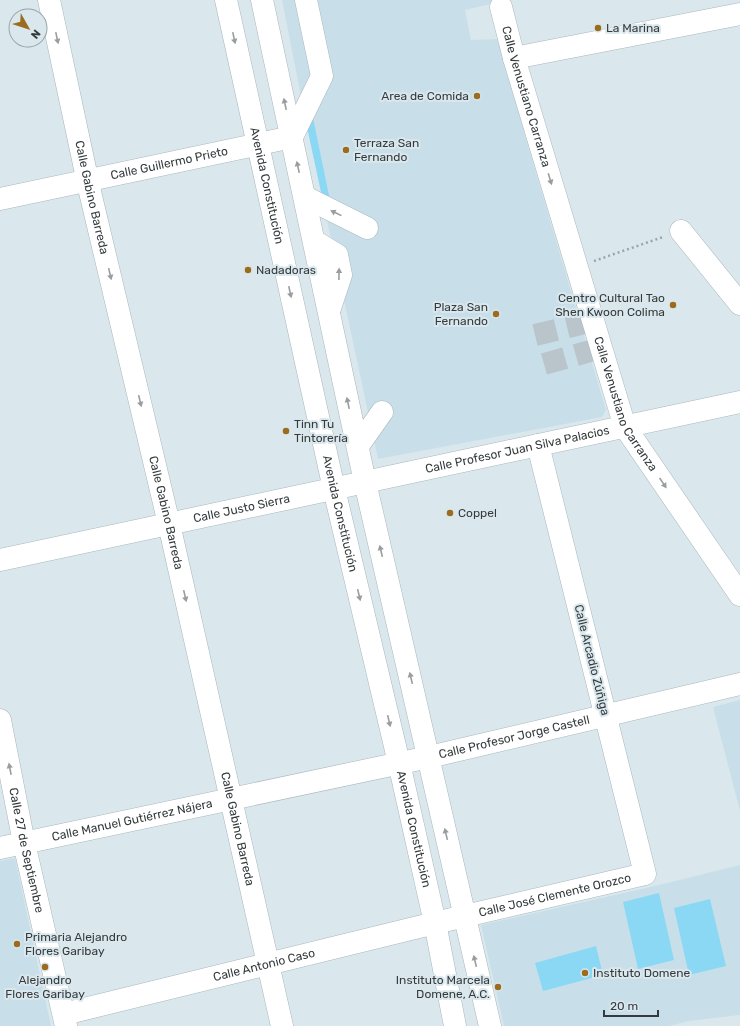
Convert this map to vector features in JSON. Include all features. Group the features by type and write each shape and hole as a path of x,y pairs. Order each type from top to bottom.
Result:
{"street":[{"name":"Calle Gabino Barreda","path":"49,0 87,180 169,524 282,1026"},
{"name":"Avenida Constitución","path":"226,0 334,489 399,763 435,923 455,1026"},
{"path":"262,0 365,482 490,1026"},
{"path":"292,137 322,76 306,0"},
{"name":"Calle Venustiano Carranza","path":"501,7 514,58 625,427 740,595"},
{"path":"514,58 740,14"},
{"path":"277,70 294,87 310,85 322,76"},
{"name":"Calle Guillermo Prieto","path":"0,199 292,137"},
{"path":"305,197 367,228"},
{"path":"681,231 740,304"},
{"name":"Calle Profesor Juan Silva Palacios","path":"365,482 740,402"},
{"path":"358,446 382,412"},
{"name":"Calle Arcadio Zúñiga","path":"538,445 645,874"},
{"name":"Calle Justo Sierra","path":"0,560 365,482"},
{"name":"Calle Profesor Jorge Castell","path":"429,757 740,684"},
{"name":"Calle 27 de Septiembre","path":"0,720 24,843 65,1020"},
{"name":"Calle Manuel Gutiérrez Nájera","path":"0,848 429,757"},
{"name":"Calle José Clemente Orozco","path":"465,916 645,874"},
{"name":"Calle Antonio Caso","path":"65,1020 269,964 465,916"}],"path":[{"path":"577,266 681,231"}],"shaded area":[{"name":"Plaza San Fernando","path":"282,0 508,0 465,10 471,40 498,39 606,410 602,417 378,459 307,127"},
{"path":"313,118 331,205 323,201 307,127"},
{"path":"740,700 740,811 713,707"},
{"name":"Primaria Alejandro Flores Garibay","path":"15,858 51,1026 0,1026 0,861"},
{"name":"Instituto Domene","path":"740,865 740,1015 689,1021 669,1026 504,1026 481,925 659,885"},
{"path":"659,893 674,960 638,969 623,902"},
{"path":"710,899 726,966 689,975 674,908"},
{"path":"596,946 603,975 543,991 535,963"}],"tunnel":[{"path":"535,335 593,321"},
{"path":"544,364 601,348"}],"place":[{"name":"La Marina","path":"598,28"},
{"name":"Area de Comida","path":"477,96"},
{"name":"Terraza San Fernando","path":"346,150"},
{"name":"Nadadoras","path":"248,270"},
{"name":"Centro Cultural Tao Shen Kwoon Colima","path":"673,305"},
{"name":"Plaza San Fernando","path":"496,314"},
{"name":"Tinn Tu Tintorería","path":"286,431"},
{"name":"Coppel","path":"450,513"},
{"name":"Primaria Alejandro Flores Garibay","path":"17,944"},
{"name":"Alejandro Flores Garibay","path":"45,967"},
{"name":"Instituto Domene","path":"585,973"},
{"name":"Instituto Marcela Domene, A.C.","path":"498,987"}]}
